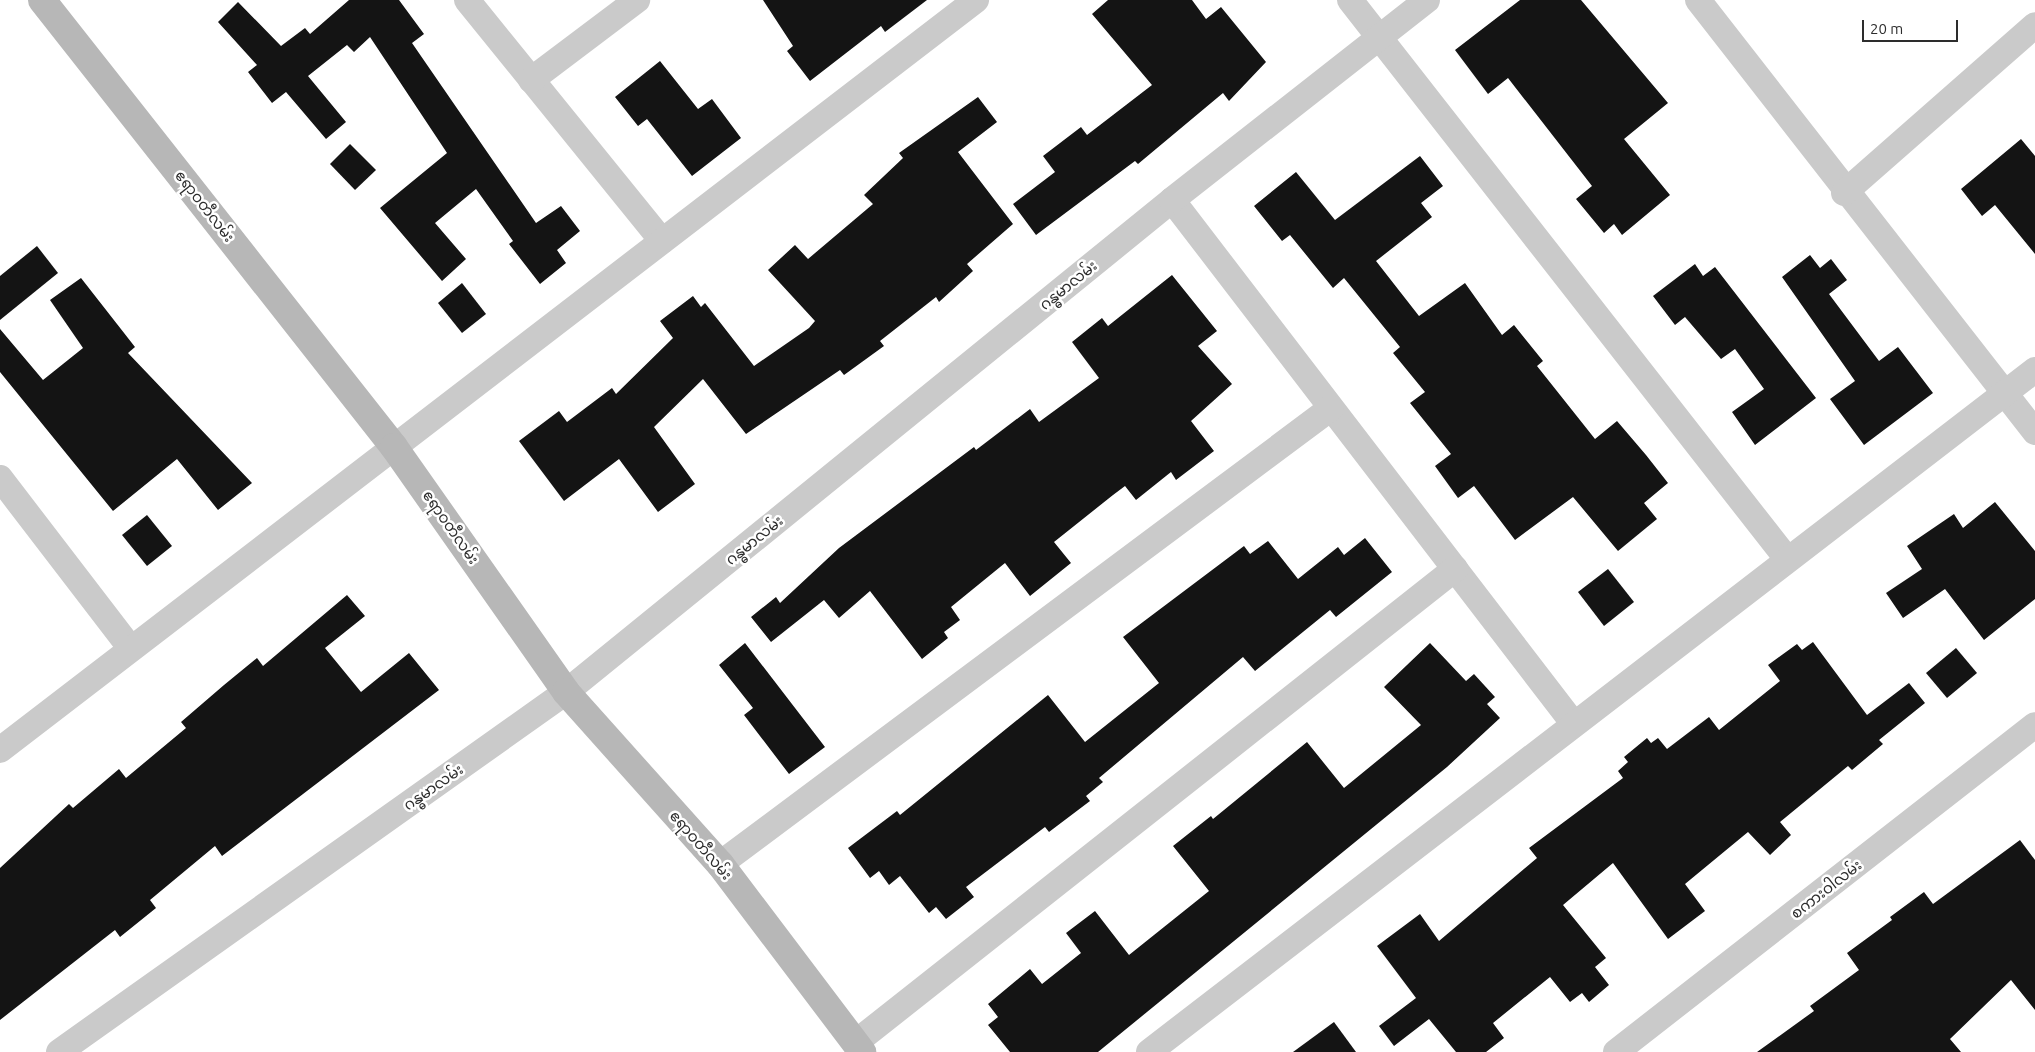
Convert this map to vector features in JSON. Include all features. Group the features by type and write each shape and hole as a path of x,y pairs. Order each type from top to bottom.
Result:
{"street":[{"name":"ဧရာဝတီလမ်း","path":"42,0 394,447 566,692 720,864 859,1047"},
{"path":"466,0 662,241"},
{"path":"531,80 637,0"},
{"path":"0,750 976,0"},
{"path":"1350,0 1787,558"},
{"name":"ဂန္ဓမာလမ်း","path":"59,1052 566,692 1172,200 1427,0"},
{"path":"1698,0 1844,193 2035,432"},
{"path":"1844,193 2035,25"},
{"path":"1172,200 1573,723"},
{"path":"1149,1052 1787,558 2035,370"},
{"path":"720,864 1331,408"},
{"path":"0,478 132,649"},
{"path":"859,1047 1455,569"},
{"name":"စကားဝါလမ်း","path":"1616,1052 2035,725"}],"building":[{"path":"349,0 399,0 424,34 412,43 536,223 561,206 580,231 557,250 566,263 540,284 509,244 513,241 476,189 435,223 466,259 442,281 380,208 447,153 370,37 354,52 347,45 308,76 346,122 326,139 286,92 272,103 248,72 257,65 218,22 238,2 281,46 305,28 310,34"},
{"path":"763,0 927,0 885,32 881,26 810,81 787,51 793,46"},
{"path":"1108,0 1192,0 1206,19 1221,7 1266,62 1229,101 1223,93 1138,164 1135,161 1036,235 1013,204 1055,172 1043,156 1081,127 1087,135 1152,85 1092,14"},
{"path":"1520,0 1581,0 1668,103 1624,139 1670,195 1622,235 1614,224 1604,233 1576,199 1592,186 1508,78 1488,94 1455,50"},
{"path":"660,61 698,109 712,99 741,138 692,176 647,119 638,126 615,97"},
{"path":"978,97 997,122 958,152 1013,224 967,264 973,271 939,302 936,297 880,341 884,346 844,375 840,370 746,434 703,379 654,427 695,484 658,512 619,459 564,501 519,441 559,411 567,422 612,388 616,394 673,338 660,321 693,296 701,307 705,303 754,366 809,328 815,321 768,270 795,245 808,259 873,204 864,195 903,158 899,153"},
{"path":"2021,139 2035,156 2035,254 1995,205 1982,216 1961,189"},
{"path":"350,144 376,170 355,190 330,164"},
{"path":"1420,156 1443,186 1421,203 1432,217 1376,261 1419,316 1465,283 1502,335 1514,325 1543,361 1537,366 1595,439 1617,421 1646,455 1668,483 1644,503 1657,519 1618,551 1573,497 1515,540 1474,486 1458,498 1435,466 1451,454 1410,403 1425,392 1393,353 1400,347 1344,278 1333,288 1290,235 1282,241 1254,206 1296,172 1335,220"},
{"path":"37,246 58,273 0,320 0,276"},
{"path":"1810,255 1820,268 1831,259 1847,280 1829,294 1879,361 1898,347 1933,393 1864,445 1830,399 1855,381 1782,277"},
{"path":"1695,264 1703,276 1715,267 1816,398 1755,445 1732,412 1764,389 1735,349 1721,359 1685,317 1675,325 1653,296"},
{"path":"1172,275 1217,331 1198,346 1232,384 1191,421 1214,451 1176,480 1171,472 1136,500 1125,486 1113,495 1054,542 1071,563 1030,596 1005,563 951,607 960,620 944,632 948,638 922,659 870,591 839,618 824,600 771,642 751,617 776,597 780,603 839,548 974,447 976,450 1030,409 1039,422 1099,378 1072,342 1102,318 1108,326"},
{"path":"81,278 135,347 128,353 252,483 218,510 177,459 113,511 0,372 0,329 43,380 83,348 50,300"},
{"path":"462,283 486,314 462,333 438,303"},
{"path":"1995,502 2035,551 2035,599 1984,640 1945,589 1903,618 1886,593 1922,569 1907,546 1954,514 1963,528"},
{"path":"147,515 172,546 147,566 122,535"},
{"path":"1365,538 1392,572 1336,617 1330,610 1255,671 1243,657 1099,778 1103,782 1086,796 1090,801 1049,832 1045,827 966,887 974,897 946,919 936,907 929,913 900,876 889,885 879,871 870,878 848,848 897,811 900,815 1048,695 1085,742 1159,683 1123,637 1244,546 1250,554 1268,541 1298,579 1338,547 1344,555"},
{"path":"1608,569 1634,602 1604,626 1578,592"},
{"path":"347,595 365,616 325,648 361,692 409,653 439,690 222,856 215,846 150,900 156,908 120,937 115,930 0,1020 0,868 69,804 73,808 119,769 126,778 186,728 181,722 224,685 257,658 263,666"},
{"path":"1813,642 1867,715 1909,683 1925,703 1879,740 1883,744 1852,770 1848,766 1780,822 1791,835 1770,855 1748,832 1685,884 1705,911 1668,939 1613,863 1563,905 1606,958 1595,967 1609,985 1589,1002 1582,993 1570,1002 1550,977 1493,1023 1504,1038 1486,1052 1456,1052 1429,1019 1394,1046 1379,1026 1416,998 1377,946 1420,914 1439,941 1537,858 1529,848 1623,778 1618,771 1628,762 1624,757 1647,738 1651,743 1658,738 1667,749 1709,717 1719,730 1780,681 1768,665 1797,644 1802,650"},
{"path":"745,643 825,747 789,774 744,715 753,708 719,665"},
{"path":"1430,643 1466,681 1474,674 1495,697 1487,704 1500,718 1447,767 1098,1052 1010,1052 988,1025 998,1017 988,1004 1030,969 1042,984 1081,953 1066,933 1095,911 1129,955 1209,891 1173,846 1211,816 1213,819 1307,742 1344,788 1421,725 1384,687"},
{"path":"1956,648 1977,673 1947,698 1926,673"},
{"path":"2020,840 2035,860 2035,1010 2011,980 1950,1039 1961,1052 1757,1052 1814,1011 1810,1006 1859,970 1847,953 1892,920 1890,917 1924,892 1933,904"},
{"path":"1334,1022 1356,1052 1293,1052"}]}
